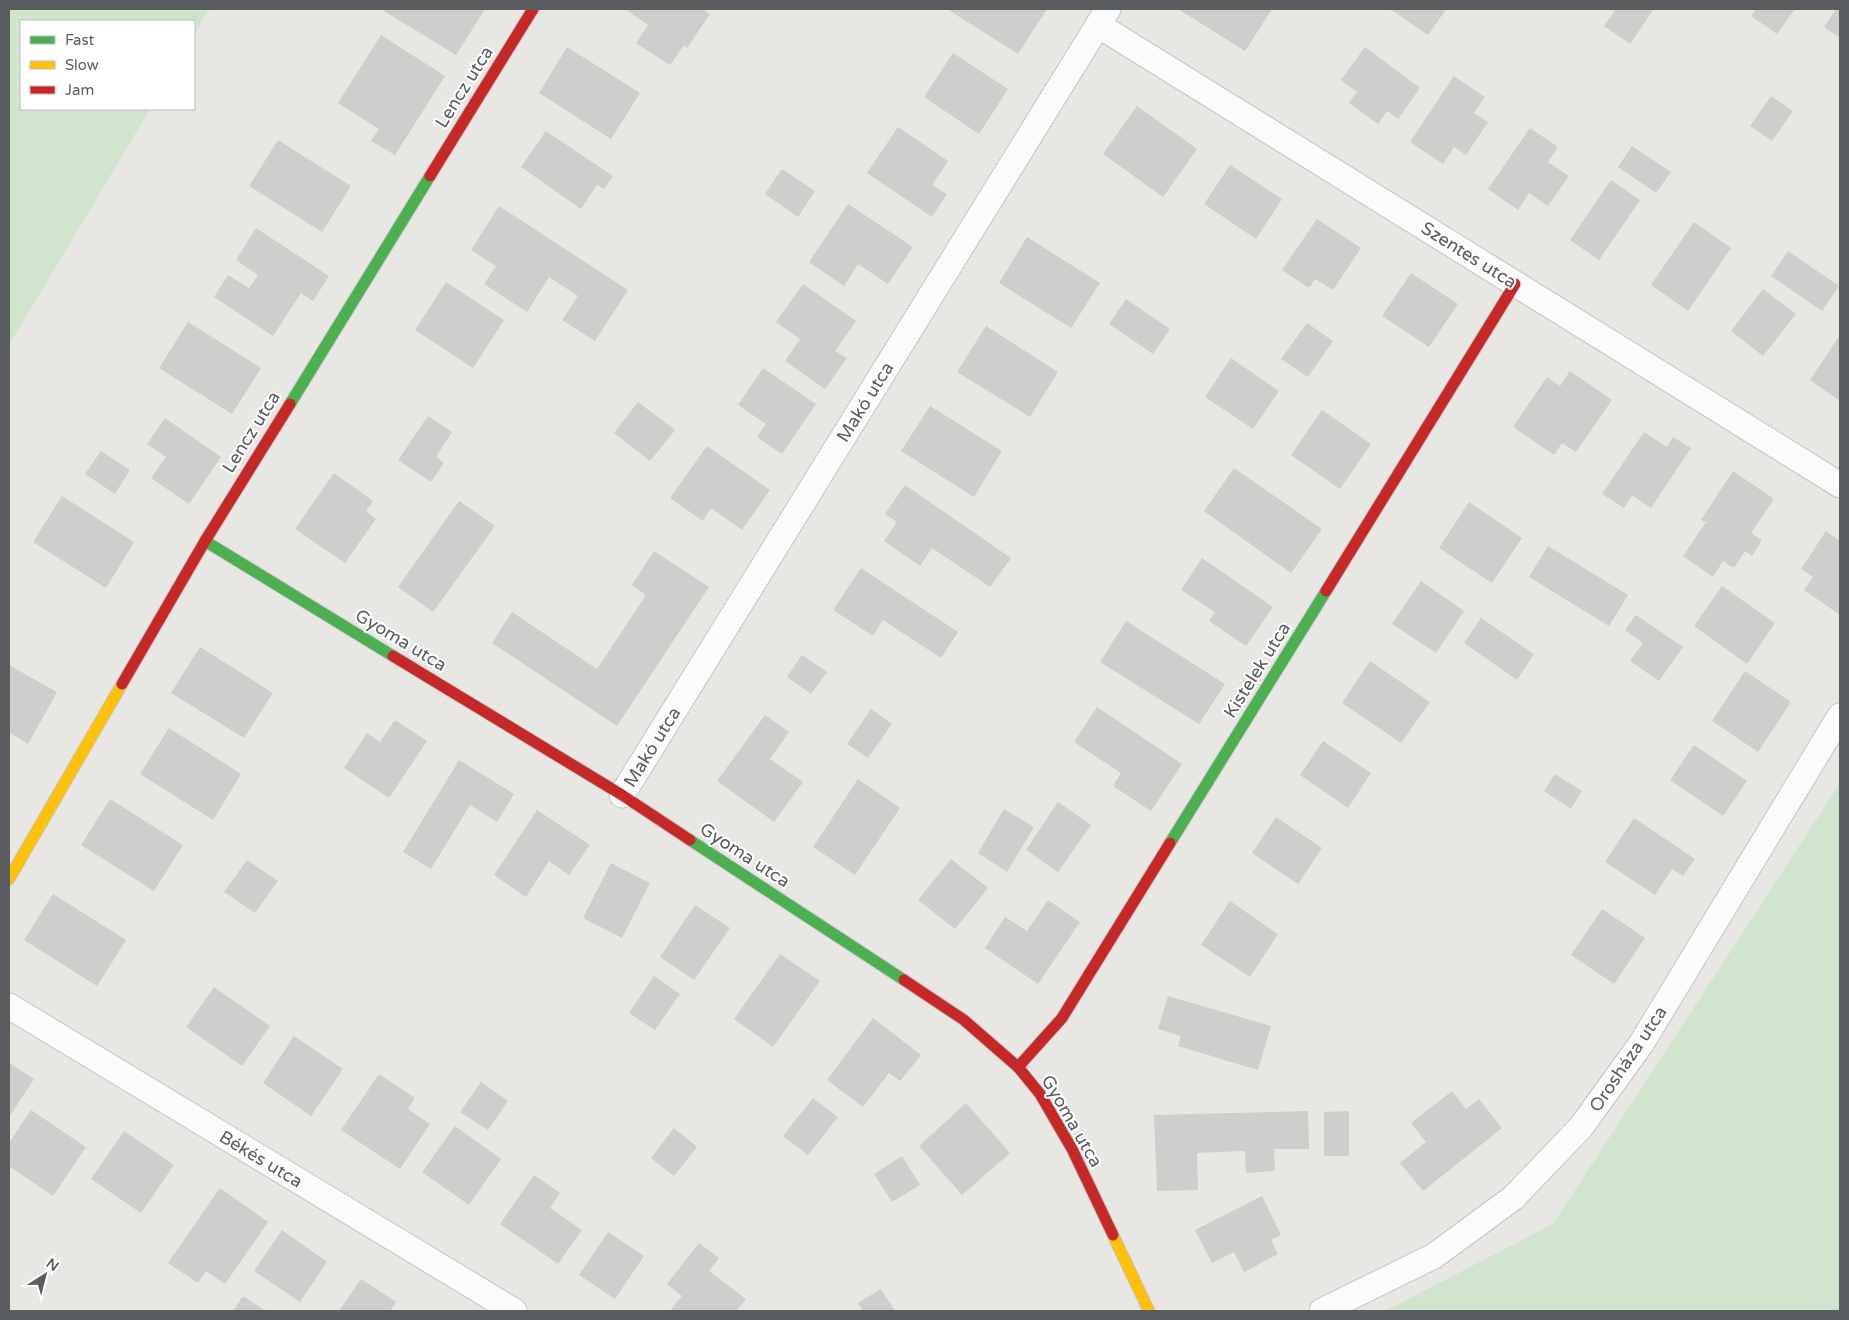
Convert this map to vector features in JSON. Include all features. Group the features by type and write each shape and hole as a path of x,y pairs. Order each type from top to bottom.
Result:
{"street":[{"name":"Lencz utca","path":"9,879 205,541 532,9"},
{"name":"Szentes utca","path":"1103,17 1515,284 1840,486"},
{"name":"Makó utca","path":"622,795 1103,17"},
{"name":"Kistelek utca","path":"1018,1067 1062,1018 1515,284"},
{"name":"Gyoma utca","path":"205,541 622,795 964,1020 1018,1067 1040,1094 1072,1149 1150,1311"},
{"name":"Orosháza utca","path":"1322,1311 1434,1256 1514,1198 1581,1127 1642,1044 1840,716"},
{"name":"Békés utca","path":"9,1006 514,1311"}],"green space":[{"path":"9,9 209,9 195,33 195,20 20,20 20,110 149,110 9,345"},
{"path":"1840,783 1840,1311 1385,1311 1553,1224"}],"building":[{"path":"385,9 485,9 456,55 384,11"},
{"path":"625,9 702,9 710,14 687,48 684,45 670,65 636,43 648,25"},
{"path":"947,9 1047,9 1018,54"},
{"path":"1178,9 1272,9 1245,51"},
{"path":"1390,9 1442,9 1445,11 1428,35"},
{"path":"1616,9 1654,9 1630,44 1604,26"},
{"path":"1756,9 1795,9 1777,34 1751,16"},
{"path":"1836,9 1840,9 1840,38 1824,27"},
{"path":"381,35 445,76 395,155 371,141 379,129 338,103"},
{"path":"567,47 640,93 611,139 539,93"},
{"path":"1365,47 1420,88 1398,119 1387,111 1378,124 1349,103 1357,92 1341,80"},
{"path":"953,53 1008,89 979,134 924,97"},
{"path":"1454,76 1485,97 1474,113 1488,122 1466,155 1454,147 1443,164 1410,142"},
{"path":"1771,96 1793,111 1772,141 1750,126"},
{"path":"1137,106 1197,149 1163,197 1103,154"},
{"path":"898,127 948,161 932,185 947,194 932,217 867,173"},
{"path":"1530,128 1558,147 1548,162 1569,176 1548,206 1529,193 1518,210 1488,189"},
{"path":"546,131 613,176 604,189 597,185 581,209 521,167"},
{"path":"278,140 351,186 322,232 249,186"},
{"path":"1632,146 1671,172 1656,193 1618,167"},
{"path":"1230,165 1282,199 1256,239 1204,204"},
{"path":"782,169 815,191 798,217 765,194"},
{"path":"1611,180 1640,200 1599,260 1570,240"},
{"path":"848,204 913,247 888,284 858,264 844,286 809,262"},
{"path":"499,206 628,290 595,341 562,320 578,296 549,277 527,312 484,284 496,266 471,250"},
{"path":"1317,219 1361,248 1333,290 1315,279 1309,288 1282,270"},
{"path":"1694,222 1731,248 1688,311 1651,285"},
{"path":"256,228 329,276 313,301 301,293 273,336 214,297 228,275 249,288 258,275 236,260"},
{"path":"1027,237 1100,283 1071,328 999,283"},
{"path":"1788,251 1839,286 1822,311 1771,276"},
{"path":"1411,273 1458,304 1429,347 1382,316"},
{"path":"446,282 504,320 473,368 415,330"},
{"path":"803,284 856,321 835,351 847,358 825,389 785,361 800,339 776,322"},
{"path":"1763,289 1796,314 1763,356 1731,331"},
{"path":"1126,299 1170,329 1153,354 1109,324"},
{"path":"188,322 261,368 232,414 159,368"},
{"path":"1307,323 1333,341 1308,377 1281,359"},
{"path":"986,326 1058,372 1030,417 957,372"},
{"path":"1840,335 1840,401 1810,380"},
{"path":"1231,358 1279,391 1253,429 1205,397"},
{"path":"763,368 816,404 782,454 757,437 766,424 738,405"},
{"path":"1570,371 1612,400 1576,452 1562,443 1554,455 1513,427 1547,377 1560,386"},
{"path":"638,402 675,430 650,461 614,433"},
{"path":"930,406 1002,451 974,497 901,451"},
{"path":"1322,410 1371,444 1340,489 1291,455"},
{"path":"428,416 452,432 436,457 444,463 431,482 398,460"},
{"path":"165,418 221,457 189,504 151,478 166,457 147,444"},
{"path":"1644,432 1667,447 1673,437 1691,448 1651,508 1632,495 1624,508 1602,494"},
{"path":"707,446 770,490 742,530 711,508 703,521 670,498"},
{"path":"101,451 130,470 115,494 85,474"},
{"path":"1234,468 1322,529 1291,573 1204,511"},
{"path":"1733,471 1774,499 1751,533 1762,540 1752,556 1745,551 1734,568 1723,561 1713,577 1683,556 1706,522 1701,520"},
{"path":"334,473 373,501 366,511 376,519 345,563 295,529"},
{"path":"905,485 1011,558 990,587 932,548 920,566 884,541 897,522 885,514"},
{"path":"62,496 134,542 106,588 33,542"},
{"path":"459,501 495,526 433,612 398,587"},
{"path":"1469,502 1522,538 1492,583 1439,548"},
{"path":"1826,531 1840,541 1840,615 1804,590 1813,577 1801,569"},
{"path":"1548,546 1628,595 1609,626 1529,577"},
{"path":"654,551 709,587 617,726 492,643 512,612 597,669 646,595 632,585"},
{"path":"1202,558 1273,607 1246,646 1209,621 1215,612 1181,590"},
{"path":"861,568 958,632 941,658 883,620 873,636 833,610"},
{"path":"1421,581 1464,611 1436,653 1392,624"},
{"path":"1722,586 1775,623 1747,664 1694,626"},
{"path":"1636,615 1683,647 1659,681 1630,661 1643,643 1625,630"},
{"path":"1481,618 1534,654 1517,680 1464,643"},
{"path":"1126,621 1225,684 1199,724 1100,662"},
{"path":"200,647 273,693 244,738 171,693"},
{"path":"802,655 827,672 811,694 787,677"},
{"path":"1370,661 1430,702 1401,743 1342,703"},
{"path":"9,665 57,692 28,744 9,732"},
{"path":"1745,671 1791,702 1758,752 1712,721"},
{"path":"1097,707 1182,764 1151,811 1113,786 1121,773 1074,742"},
{"path":"871,709 892,724 868,758 847,744"},
{"path":"765,715 789,732 770,759 803,782 774,822 717,781"},
{"path":"395,720 427,741 389,798 344,768 367,733 380,742"},
{"path":"169,728 241,774 213,820 140,774"},
{"path":"1323,741 1371,773 1348,808 1300,775"},
{"path":"1694,745 1747,781 1723,816 1670,780"},
{"path":"459,760 514,794 497,822 470,805 431,869 403,852"},
{"path":"1555,774 1582,791 1571,809 1544,791"},
{"path":"858,779 900,808 855,875 813,847"},
{"path":"110,799 183,845 154,891 81,845"},
{"path":"1058,802 1091,825 1058,872 1026,850"},
{"path":"1004,809 1034,827 1007,872 978,853"},
{"path":"537,810 590,845 569,875 549,861 526,897 494,875"},
{"path":"1276,817 1322,848 1298,884 1252,853"},
{"path":"1634,818 1695,859 1683,876 1672,869 1655,895 1605,862"},
{"path":"951,859 988,888 955,929 918,900"},
{"path":"247,860 278,881 255,913 224,892"},
{"path":"611,863 650,883 622,938 583,918"},
{"path":"53,894 126,940 97,986 24,940"},
{"path":"1048,900 1080,922 1038,984 985,948 1005,917 1027,931"},
{"path":"1230,901 1278,934 1250,977 1201,945"},
{"path":"695,905 730,928 694,980 660,957"},
{"path":"1602,909 1645,938 1614,984 1571,955"},
{"path":"780,954 820,981 773,1047 734,1019"},
{"path":"654,976 680,994 655,1030 629,1013"},
{"path":"214,987 270,1026 242,1066 186,1027"},
{"path":"1168,996 1271,1026 1258,1070 1178,1046 1181,1036 1158,1029"},
{"path":"873,1018 921,1055 900,1081 889,1073 863,1107 827,1080"},
{"path":"294,1036 343,1069 311,1116 263,1083"},
{"path":"9,1063 34,1079 9,1117"},
{"path":"379,1074 415,1098 408,1109 430,1124 400,1169 341,1130"},
{"path":"481,1082 508,1101 488,1130 460,1112"},
{"path":"1452,1091 1466,1109 1479,1099 1502,1128 1423,1191 1400,1163 1426,1142 1411,1123"},
{"path":"813,1098 838,1117 808,1155 783,1136"},
{"path":"966,1103 1010,1153 962,1195 919,1146"},
{"path":"31,1110 86,1147 53,1196 9,1166 9,1143"},
{"path":"1308,1111 1309,1149 1274,1149 1275,1171 1246,1173 1245,1151 1197,1153 1198,1190 1157,1191 1154,1115"},
{"path":"1349,1111 1349,1156 1324,1156 1324,1112"},
{"path":"455,1126 501,1159 469,1205 422,1172"},
{"path":"674,1128 697,1147 674,1176 651,1158"},
{"path":"124,1131 174,1165 141,1213 91,1179"},
{"path":"902,1156 920,1185 892,1202 874,1174"},
{"path":"534,1175 560,1193 550,1208 582,1230 558,1264 500,1224"},
{"path":"220,1188 268,1222 225,1284 206,1271 198,1283 168,1263"},
{"path":"1262,1196 1281,1235 1271,1240 1278,1254 1244,1272 1234,1252 1212,1263 1195,1230"},
{"path":"282,1230 327,1262 300,1302 254,1271"},
{"path":"608,1232 644,1256 615,1299 579,1275"},
{"path":"699,1243 719,1258 709,1271 746,1299 736,1311 670,1311 682,1296 667,1284"},
{"path":"361,1279 396,1302 390,1311 339,1311"},
{"path":"881,1289 895,1311 863,1311 858,1303"},
{"path":"243,1296 266,1311 233,1311"}],"traffic: fast":[{"path":"290,404 430,176"},
{"path":"205,541 393,656"},
{"path":"1170,843 1326,591"},
{"path":"690,840 904,980"}],"traffic: slow":[{"path":"9,879 122,684"},
{"path":"1113,1235 1149,1311"}],"traffic: jam":[{"path":"430,176 533,9"},
{"path":"1326,591 1515,284"},
{"path":"122,684 205,541 290,404"},
{"path":"393,656 622,795 690,840"},
{"path":"1018,1067 1062,1018 1170,843"},
{"path":"904,980 964,1020 1018,1067 1040,1094 1072,1149 1113,1235"}]}
